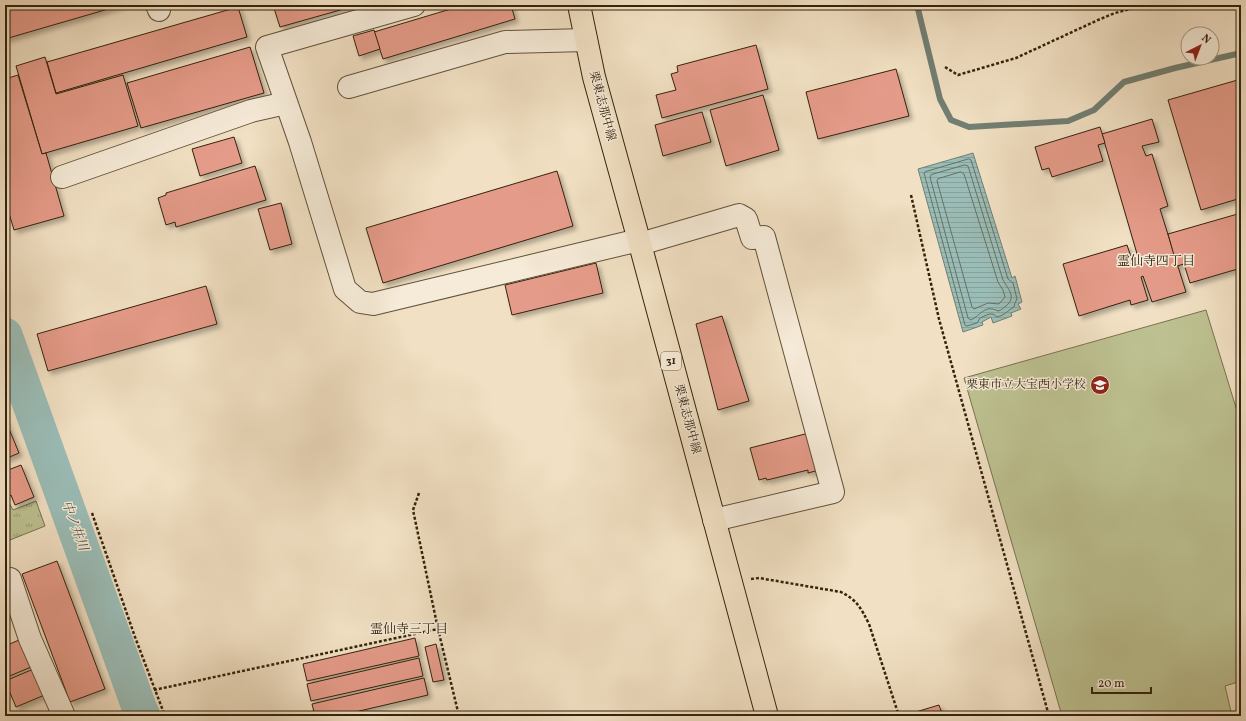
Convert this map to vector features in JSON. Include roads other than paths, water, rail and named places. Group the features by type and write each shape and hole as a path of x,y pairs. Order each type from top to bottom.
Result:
{"main road":[{"name":"栗東志那中線","path":"579,5 594,77 767,716"}],"street":[{"path":"414,5 267,47 300,142 345,289 360,302 373,304 639,242 739,215 746,219 752,238 764,237 833,492 714,520"},
{"path":"349,87 505,42 586,40"},
{"path":"62,177 251,111 286,103"},
{"path":"10,579 30,639 64,716"}],"water":[{"path":"973,153 1012,278 1015,276 1022,302 1018,304 1021,309 1011,313 1012,316 993,323 991,317 982,322 983,325 963,332 918,169"}],"waterway":[{"path":"917,5 940,99 951,120 969,127 1068,121 1094,110 1124,82 1175,68 1241,53"},
{"name":"中ノ井川","path":"5,335 143,716"}],"place":[{"name":"栗東市立大宝西小学校","path":"1100,385"}],"district":[{"name":"霊仙寺四丁目","path":"1156,262"},
{"name":"霊仙寺三丁目","path":"409,630"}]}
